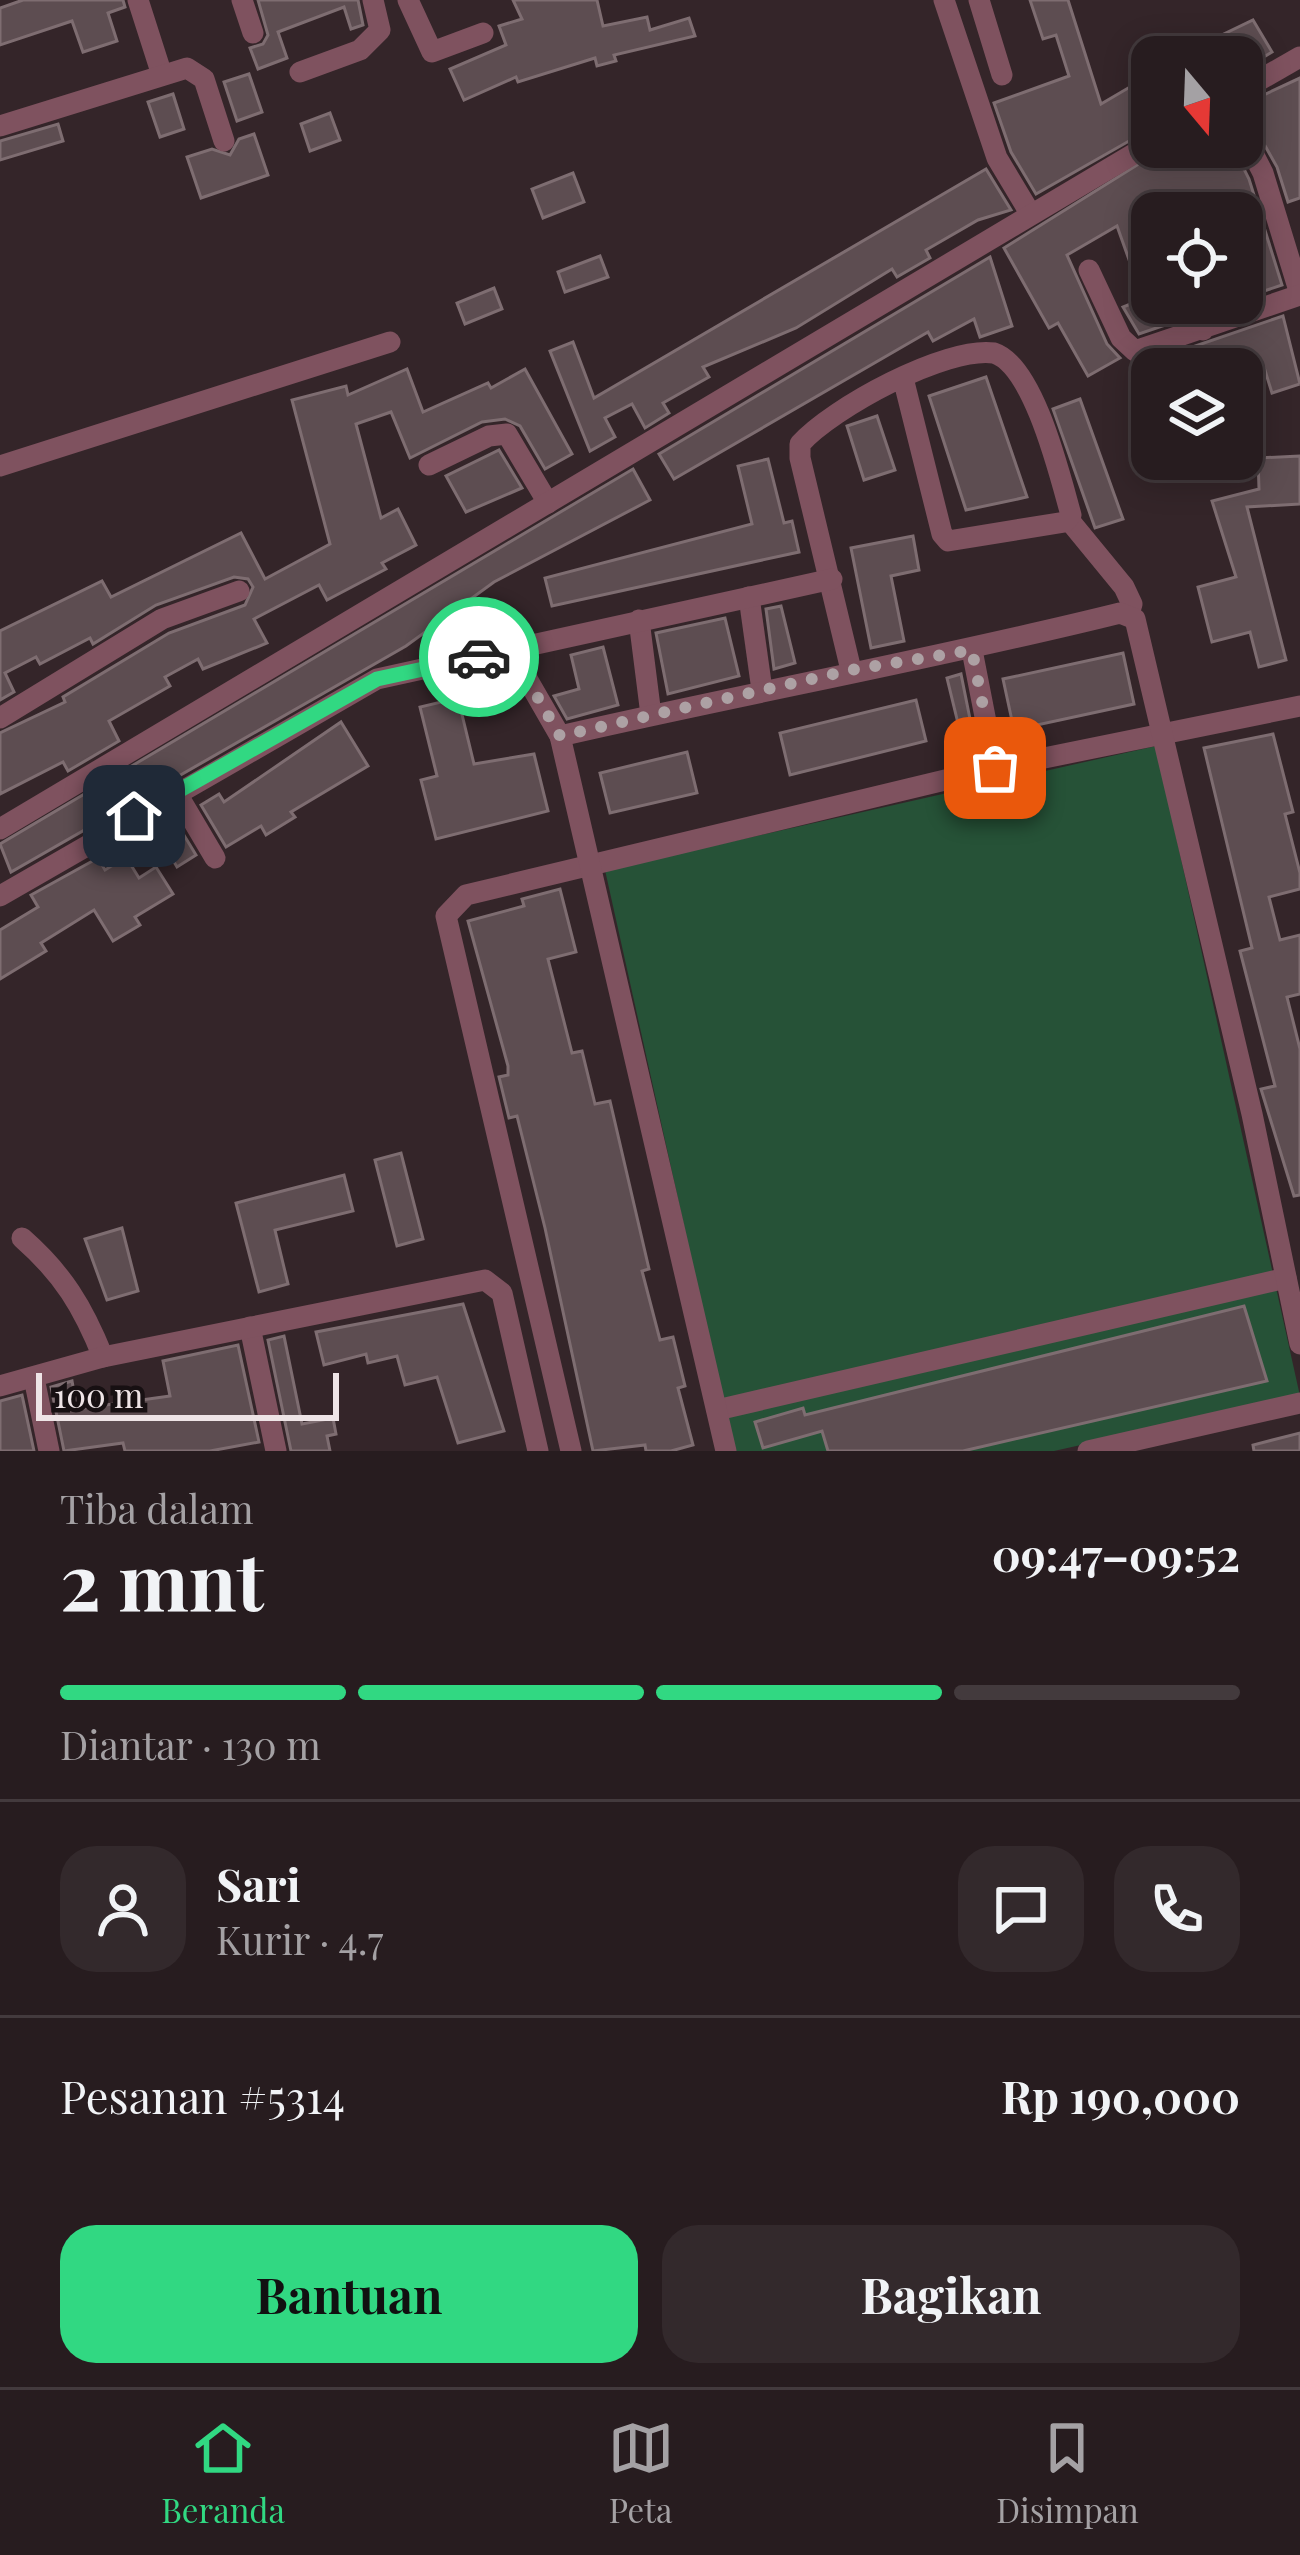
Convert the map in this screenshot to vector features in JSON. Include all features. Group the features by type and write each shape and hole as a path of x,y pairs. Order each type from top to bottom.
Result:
{"street":[{"path":"137,0 163,75"},
{"path":"242,0 254,33"},
{"path":"300,72 370,44 380,30 373,0"},
{"path":"408,0 432,52 483,33"},
{"path":"944,0 992,145 1030,213"},
{"path":"979,0 1001,75"},
{"path":"1263,78 1300,57"},
{"path":"0,126 188,68 199,73 224,141"},
{"path":"0,830 1131,154"},
{"path":"1089,270 1131,349 1203,330 1300,294 1260,168"},
{"path":"1201,324 1203,330"},
{"path":"0,466 390,342"},
{"path":"851,670 800,444 903,378 945,360 985,352 1004,357 1020,377 1050,443 1069,520 1124,586 1132,604 1129,614 1162,732 1300,1344"},
{"path":"903,378 942,534 948,541 1069,520"},
{"path":"429,465 496,433 507,434 548,503"},
{"path":"0,896 377,679 414,667 511,651 832,579"},
{"path":"0,718 162,619 239,591"},
{"path":"749,597 761,690"},
{"path":"560,736 1129,614"},
{"path":"639,620 651,715"},
{"path":"972,650 995,768"},
{"path":"511,651 560,736 586,865 726,1451"},
{"path":"571,1451 446,916 466,895 995,768 1300,706"},
{"path":"176,792 215,858"},
{"path":"22,1238 60,1271 82,1305 103,1358"},
{"path":"716,1410 1286,1278"},
{"path":"0,1386 103,1358 485,1280 495,1283 502,1293 538,1451"},
{"path":"250,1327 276,1451"},
{"path":"34,1378 49,1451"},
{"path":"1088,1451 1300,1403"}],"green space":[{"path":"1156,746 1300,1396 1054,1451 734,1451 605,870"}],"building":[{"path":"23,0 123,0 125,7 108,13 117,41 83,52 72,21 0,45 0,8"},
{"path":"258,0 358,0 363,25 351,29 344,7 278,32 287,58 258,69 250,48 263,44 268,35"},
{"path":"513,0 597,0 603,26 647,17 650,30 689,18 695,36 614,55 616,61 597,66 595,58 518,82 516,77 464,100 450,69 506,45 499,26 522,19"},
{"path":"1030,0 1068,0 1101,104 1131,86 1131,140 1036,194 1011,152 994,103 1069,76 1056,35 1043,39"},
{"path":"1253,20 1262,36 1220,36"},
{"path":"1263,37 1272,52 1263,57"},
{"path":"249,74 262,112 237,121 224,82"},
{"path":"1300,78 1300,198 1288,202 1263,142 1263,95"},
{"path":"173,94 184,129 160,137 148,102"},
{"path":"330,113 340,140 310,151 301,124"},
{"path":"58,124 63,141 0,160 0,141"},
{"path":"254,134 268,175 201,198 187,157 212,149 230,155 239,139"},
{"path":"1132,168 1244,168 1253,192 1131,192 1131,265 1117,226 1067,255 1107,344 1120,358 1088,376 1058,323 1049,328 1004,248"},
{"path":"986,169 1011,210 978,220 926,250 930,258 897,277 892,269 796,328 703,367 709,377 663,403 669,413 645,428 632,404 605,418 615,437 590,451 550,351 573,342 594,398"},
{"path":"573,173 584,202 543,218 532,189"},
{"path":"1263,224 1282,285 1263,291"},
{"path":"600,256 608,277 565,292 558,272"},
{"path":"990,257 1012,326 980,337 974,319 933,341 928,332 674,479 659,454"},
{"path":"494,288 502,309 465,324 457,303"},
{"path":"1283,316 1300,384 1272,393 1263,367 1263,348 1189,348 1263,324"},
{"path":"1133,324 1168,324 1139,334"},
{"path":"407,369 423,412 488,383 491,388 525,369 572,454 545,469 520,426 505,419 482,422 410,458 391,412 356,424 381,518 398,509 416,545 382,563 386,569 327,600 319,585 254,619 267,643 203,669 198,659 165,677 170,686 109,721 119,741 68,771 63,762 0,794 0,733 65,702 63,697 169,633 245,605 253,587 248,579 234,577 156,605 93,644 90,638 40,664 36,657 5,673 14,692 0,700 0,631 102,581 111,597 241,533 265,579 330,544 292,400 346,386 348,395"},
{"path":"986,377 1027,497 966,510 929,396"},
{"path":"1080,399 1123,519 1095,528 1053,409"},
{"path":"877,416 895,470 864,480 847,426"},
{"path":"499,450 522,488 466,512 446,476"},
{"path":"1300,456 1300,504 1247,507 1286,660 1259,667 1250,632 1212,642 1198,587 1236,577 1212,501 1259,489 1263,458"},
{"path":"768,459 784,523 792,521 799,552 552,606 545,578 752,524 738,466"},
{"path":"633,469 650,500 494,582 406,646 11,872 0,844"},
{"path":"913,536 919,570 891,576 904,641 871,648 851,548"},
{"path":"781,606 795,663 774,669 766,609"},
{"path":"725,618 739,676 668,694 656,633"},
{"path":"603,647 618,705 567,719 554,696 579,689 571,655"},
{"path":"1123,653 1134,704 1014,730 1003,679"},
{"path":"961,674 976,749 965,752 947,678"},
{"path":"458,698 474,764 534,754 548,811 436,839 421,780 437,776 420,707"},
{"path":"916,700 926,741 790,775 780,733"},
{"path":"341,722 368,766 291,812 295,817 266,835 261,826 226,847 201,805 219,794 224,802"},
{"path":"1273,734 1293,812 1285,814 1300,873 1300,889 1269,897 1280,940 1300,935 1300,994 1287,997 1300,1049 1300,1195 1294,1196 1261,1089 1275,1086 1240,951 1252,948 1204,748"},
{"path":"687,752 697,793 610,813 600,773"},
{"path":"176,822 196,855 177,867 157,833"},
{"path":"126,857 139,878 156,867 173,894 135,917 140,925 113,941 94,910 41,943 46,951 0,979 0,930 38,907 31,895 98,858 105,870"},
{"path":"560,889 576,952 548,959 572,1053 582,1051 595,1104 610,1101 649,1269 642,1271 660,1340 673,1337 685,1386 678,1388 693,1445 671,1451 646,1451 645,1445 593,1451 517,1116 509,1118 499,1077 508,1075 508,1066 468,921 524,906 522,899"},
{"path":"401,1153 423,1239 397,1246 375,1160"},
{"path":"344,1175 353,1211 275,1230 288,1284 259,1292 236,1203"},
{"path":"122,1228 138,1291 107,1300 85,1239"},
{"path":"463,1304 504,1431 458,1443 437,1377 405,1385 397,1356 368,1363 366,1354 324,1365 316,1332"},
{"path":"1244,1306 1267,1381 963,1451 828,1451 822,1431 763,1448 755,1422 803,1408 805,1415"},
{"path":"284,1336 302,1424 333,1418 336,1434 327,1436 330,1451 291,1451 268,1340"},
{"path":"238,1345 259,1442 210,1451 125,1451 123,1443 64,1451 51,1387 72,1381 77,1409 170,1396 163,1361"},
{"path":"22,1395 34,1451 0,1451 0,1401"},
{"path":"1300,1433 1300,1451 1254,1451 1253,1445"}],"way so far":[{"path":"479,657 511,651 560,736 851,670 972,650 995,768"}],"route":[{"path":"134,816 377,679 414,667 479,657"}]}
